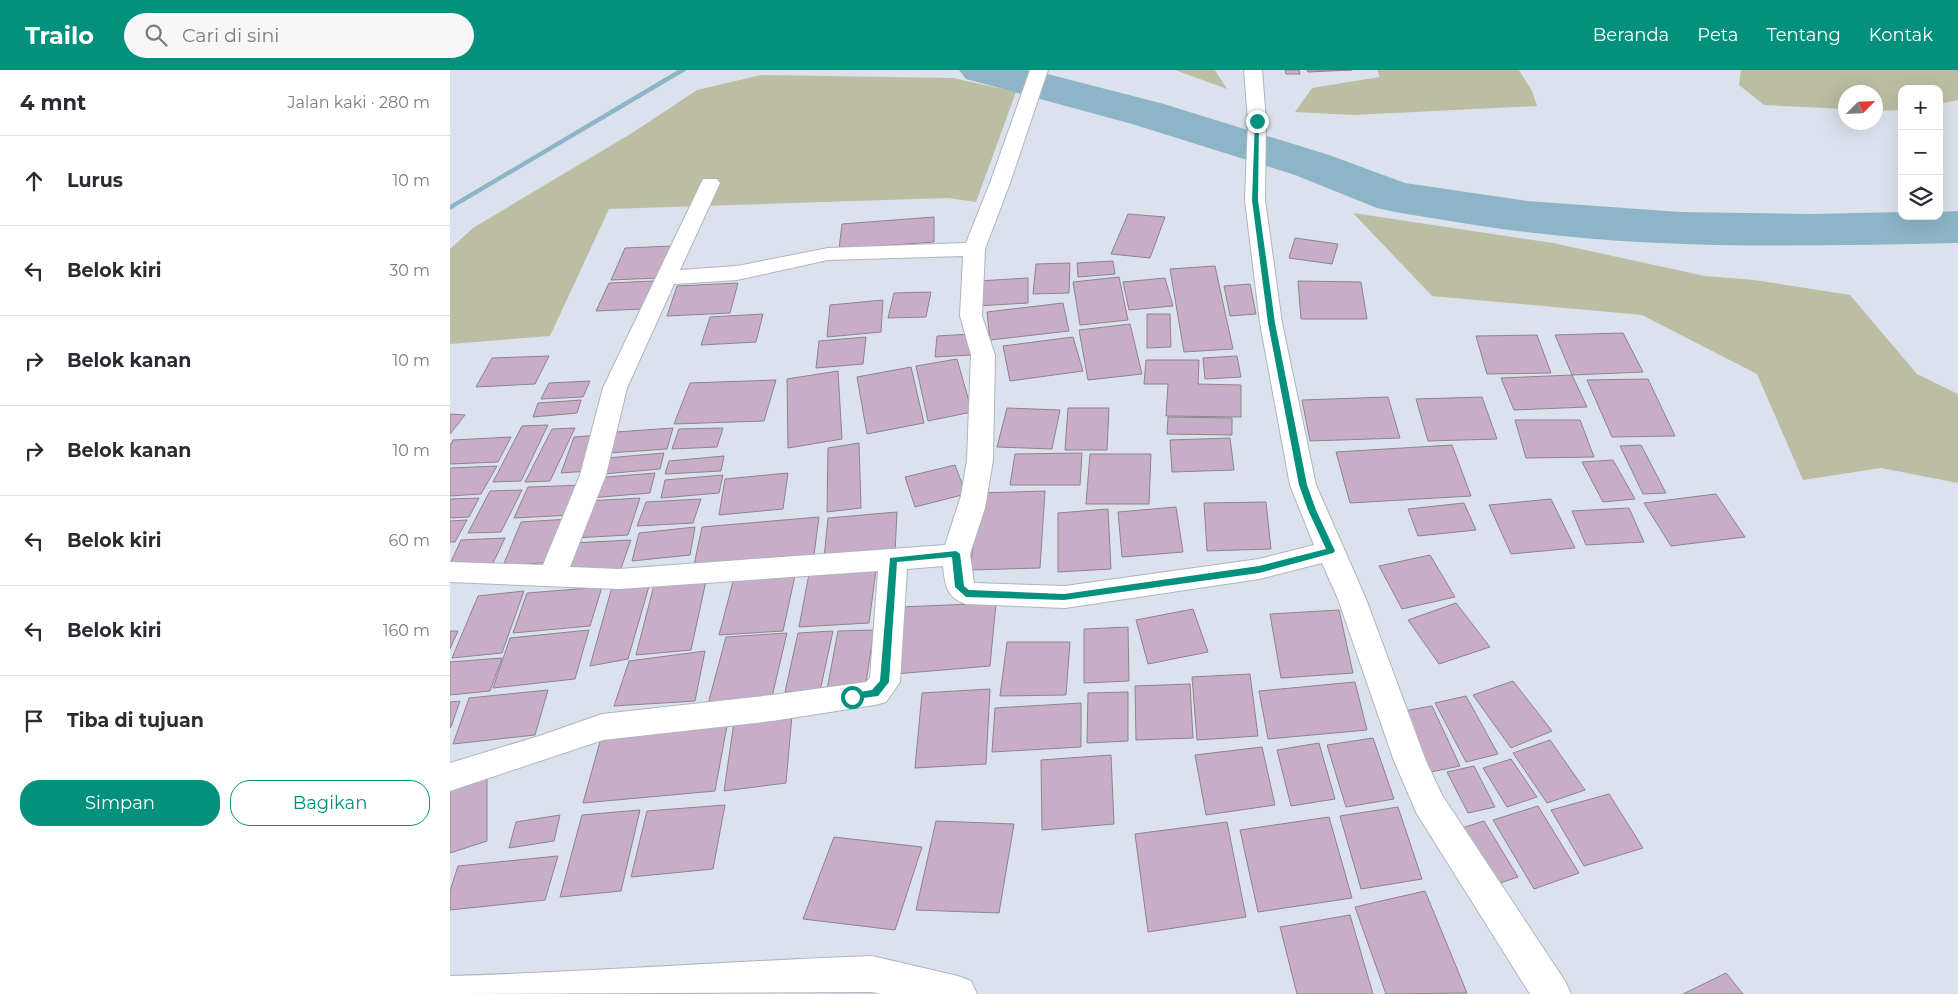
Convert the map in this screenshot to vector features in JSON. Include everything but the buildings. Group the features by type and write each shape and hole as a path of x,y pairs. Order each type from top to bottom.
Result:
{"street":[{"path":"1039,70 974,249 971,316 983,355 980,460 966,530 956,554 960,587 966,594 1064,597 1259,570 1330,551"},
{"path":"1253,70 1257,121 1255,200 1271,323 1303,485 1312,510 1352,599 1410,761 1429,804 1552,994"},
{"path":"552,577 593,475 615,388 710,182"},
{"path":"666,278 737,274 828,254 974,249"},
{"path":"450,572 619,579 956,554"},
{"path":"450,777 541,749 602,727 772,708 875,694 885,682 893,560"},
{"path":"450,994 522,992 726,979 872,974 958,994"}],"green space":[{"path":"1175,70 1215,70 1227,89"},
{"path":"1377,70 1519,70 1532,91 1537,106 1354,115 1295,112 1312,88 1380,77"},
{"path":"1741,70 1958,70 1958,100 1943,103 1943,85 1898,85 1898,110 1883,111 1883,85 1838,85 1838,109 1764,105 1739,85"},
{"path":"761,75 953,78 1016,92 976,202 948,198 609,209 550,336 450,344 450,249 473,228 632,133 697,90"},
{"path":"1353,213 1553,243 1705,276 1754,280 1850,295 1917,374 1958,394 1958,483 1881,468 1803,480 1757,374 1642,315 1432,296"}],"waterway":[{"path":"450,208 683,70"},
{"path":"981,70 1148,114 1312,165 1395,197 1527,217 1680,228 1811,230 1958,227"}],"route":[{"path":"852,697 875,694 882,688 885,682 893,560 956,554 960,587 966,594 1064,597 1164,585 1259,570 1330,551 1303,485 1271,323 1255,200 1257,121"}]}
